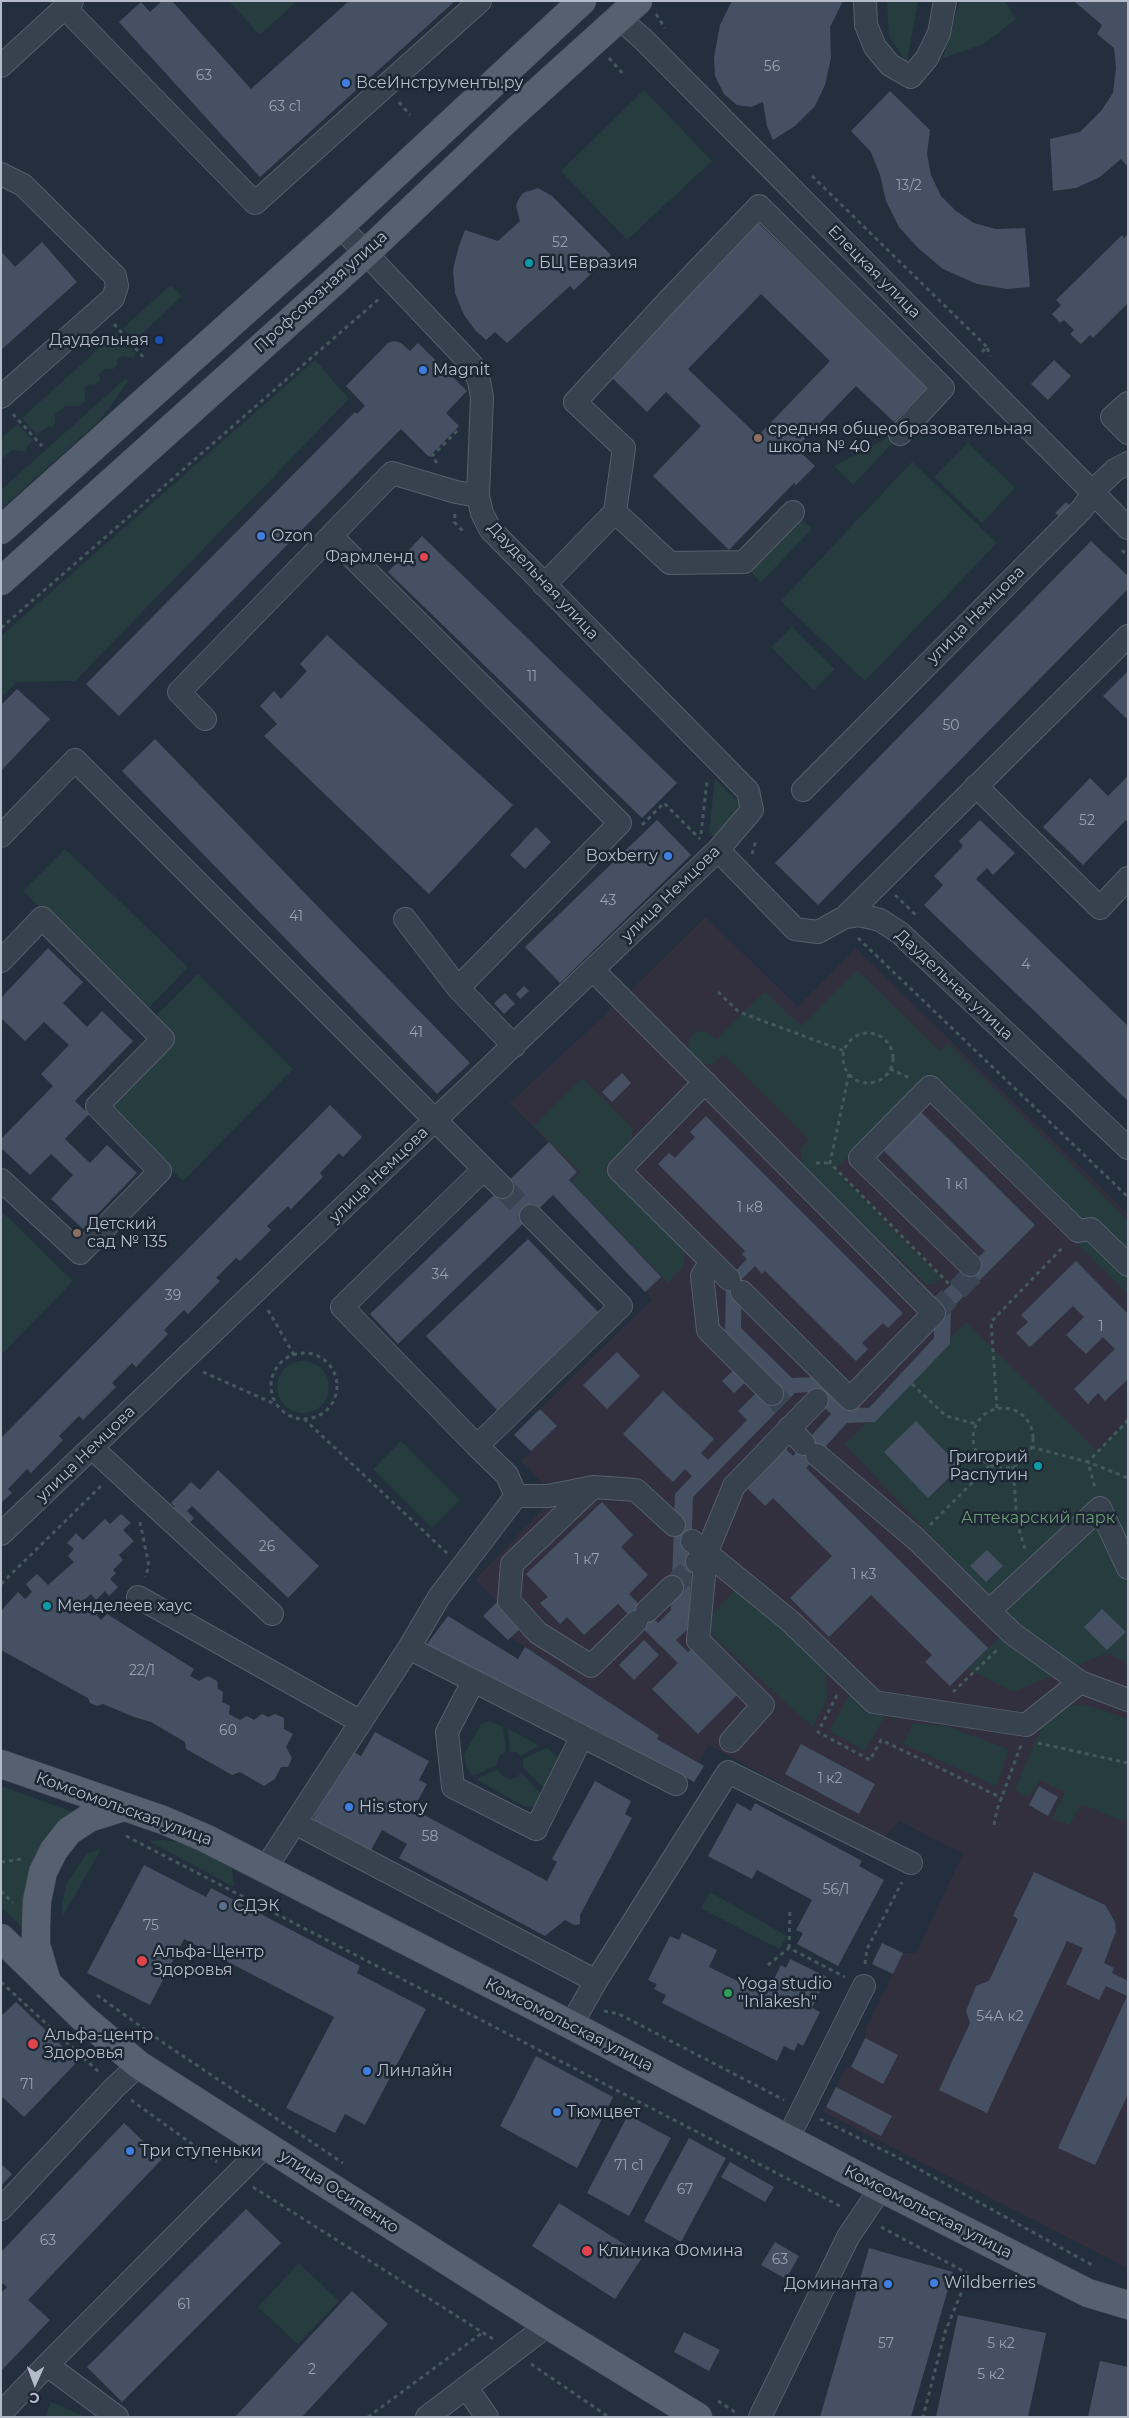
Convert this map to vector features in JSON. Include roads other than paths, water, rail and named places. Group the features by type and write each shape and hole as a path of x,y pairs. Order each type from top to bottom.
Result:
{"main road":[{"path":"1,530 340,226 582,1"},
{"name":"Профсоюзная улица","path":"1,581 366,253 619,7"},
{"name":"Комсомольская улица","path":"1,1764 124,1807 205,1838 1088,2293 1128,2305"},
{"path":"47,1982 36,1946 37,1901 43,1872 54,1850 69,1831 83,1823 124,1807"},
{"name":"улица Осипенко","path":"5,1948 47,1982 82,2017 139,2065 548,2325 705,2407"}],"street":[{"path":"3,60 69,4 255,203 480,1"},
{"path":"865,1 866,25 875,47 890,65 911,77 927,58 938,33 945,1"},
{"name":"Елецкая улица","path":"619,7 651,47 1128,528"},
{"path":"1,174 23,185 115,276 117,286 112,298 4,402"},
{"path":"544,586 615,512 624,448 575,402 759,206 943,388 900,434"},
{"name":"Даудельная улица","path":"340,226 465,358 479,381 483,405 478,496 482,513 490,529 544,586 748,791 752,810"},
{"path":"1128,402 1112,417 1128,433"},
{"name":"улица Немцова","path":"803,790 1082,509 1092,492 1114,470 1128,463"},
{"path":"206,720 179,692 392,473 456,492 478,496"},
{"path":"615,512 670,563 744,562 792,512"},
{"path":"331,536 620,823 458,988"},
{"path":"718,850 795,929 818,932 842,918 1128,636"},
{"path":"1,836 75,760 502,1187"},
{"path":"976,786 1100,908 1128,878"},
{"name":"улица Немцова","path":"1,1534 718,850 752,810"},
{"name":"Даудельная улица","path":"842,918 860,915 880,920 900,933 1128,1148"},
{"path":"1,961 42,918 163,1039 97,1106 160,1171 80,1253 1,1180"},
{"path":"405,919 458,988 514,1046"},
{"path":"593,970 705,1082 934,1313 850,1399 826,1390 735,1285 619,1170 705,1082"},
{"path":"970,1265 860,1158 930,1087 1078,1231 1091,1229 1128,1265"},
{"path":"484,1169 342,1307 507,1475 516,1496"},
{"path":"477,1446 621,1306 531,1216"},
{"path":"711,1261 702,1276 708,1330 794,1424 1013,1634 1080,1682 1128,1700"},
{"path":"731,1741 763,1705 698,1640 696,1554 734,1486 826,1390"},
{"path":"92,1448 272,1614"},
{"path":"516,1496 548,1496 593,1487 636,1490 674,1525"},
{"path":"593,1487 512,1564 509,1601 538,1634 591,1666 672,1587"},
{"path":"265,1870 409,1648 439,1596 516,1496"},
{"path":"989,1610 1100,1508 1128,1568"},
{"path":"696,1554 790,1621 874,1702 932,1712 1024,1732 1080,1682"},
{"path":"138,1597 360,1722"},
{"path":"409,1648 676,1784"},
{"path":"473,1682 447,1732 453,1787 536,1829 582,1736"},
{"path":"571,2025 596,1981 728,1772 911,1863"},
{"path":"295,1823 596,1981"},
{"path":"788,2138 864,1986"},
{"path":"1,2210 115,2087 139,2065"},
{"path":"1,2413 266,2145"},
{"path":"760,2417 844,2246 860,2217 881,2188"},
{"path":"427,2417 548,2325"},
{"path":"47,2365 117,2417"},
{"path":"466,2387 486,2417"}],"tunnel":[{"path":"502,1187 531,1216"},
{"path":"934,1313 976,1271 970,1265"},
{"path":"772,1394 783,1405"},
{"path":"672,1587 691,1568"}],"place":[{"name":"ВсеИнструменты.ру","path":"346,83"},
{"name":"БЦ Евразия","path":"529,263"},
{"name":"Даудельная","path":"159,340"},
{"name":"Magnit","path":"423,370"},
{"name":"средняя общеобразовательная школа № 40","path":"758,438"},
{"name":"Ozon","path":"261,536"},
{"name":"Фармленд","path":"424,557"},
{"name":"Boxberry","path":"668,856"},
{"name":"Детский сад № 135","path":"77,1233"},
{"name":"Григорий Распутин","path":"1038,1466"},
{"name":"Менделеев хаус","path":"47,1606"},
{"name":"His story","path":"349,1807"},
{"name":"СДЭК","path":"223,1906"},
{"name":"Альфа-Центр Здоровья","path":"142,1961"},
{"name":"Yoga studio \"Inlakesh\"","path":"728,1993"},
{"name":"Альфа-центр Здоровья","path":"33,2044"},
{"name":"Линлайн","path":"367,2071"},
{"name":"Тюмцвет","path":"557,2112"},
{"name":"Три ступеньки","path":"130,2151"},
{"name":"Клиника Фомина","path":"587,2251"},
{"name":"Wildberries","path":"934,2283"},
{"name":"Доминанта","path":"888,2284"}],"park label":[{"name":"Аптекарский парк","path":"1038,1518"}]}
